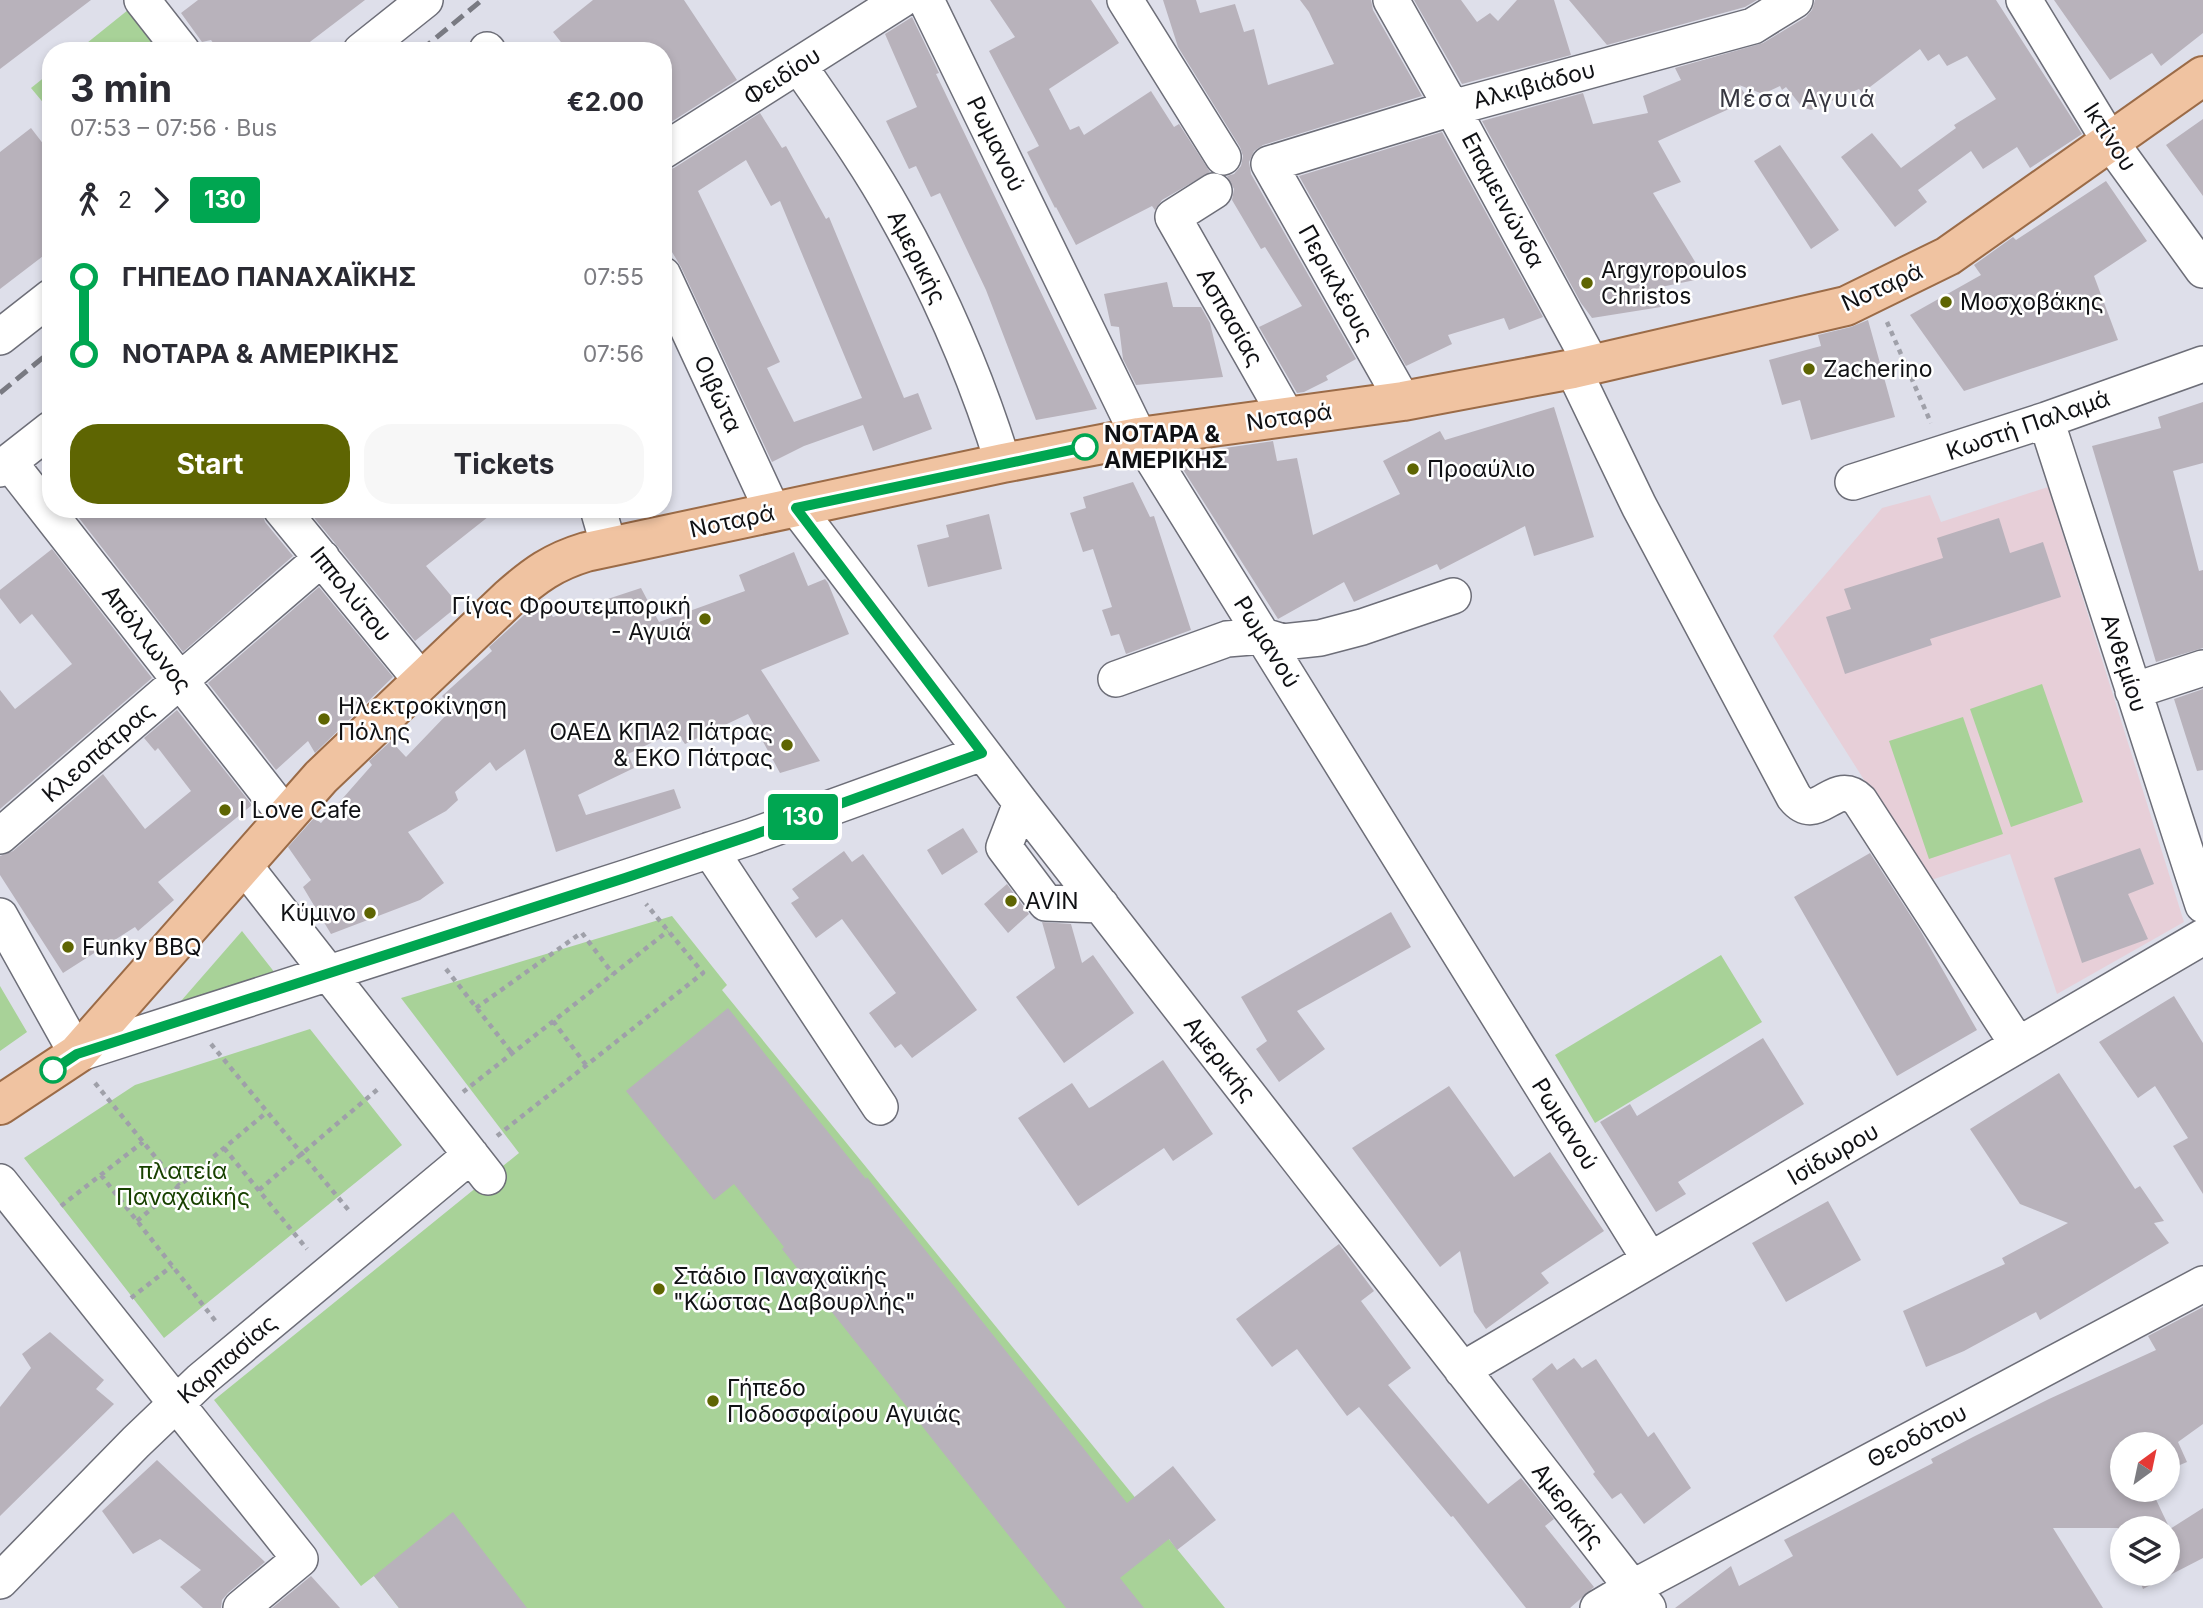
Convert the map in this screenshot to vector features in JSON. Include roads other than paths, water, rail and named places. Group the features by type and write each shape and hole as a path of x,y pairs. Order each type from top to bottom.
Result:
{"main road":[{"name":"Νοταρά","path":"0,1105 75,1055 348,749 543,570 561,559 1003,463 1139,437 1403,401 1583,367 1846,306 1948,257 2203,76"}],"street":[{"path":"142,0 175,42"},
{"path":"372,42 425,0"},
{"name":"Φειδίου","path":"672,144 901,0"},
{"name":"Ρωμανού","path":"926,0 1139,437 1650,1260"},
{"path":"1125,0 1223,157"},
{"name":"Επαμεινώνδα","path":"1391,0 1452,108 1583,367 1639,506 1794,797 1807,807 1822,804 1840,793 1847,793 1860,801 2018,1045"},
{"name":"Αλκιβιάδου","path":"1269,164 1452,108 1753,26 1796,0"},
{"name":"Ικτίνου","path":"2024,0 2111,143 2203,270"},
{"name":"Αμερικής","path":"799,66 873,176 913,245 972,372 1003,463"},
{"name":"Περικλέους","path":"1269,164 1403,401"},
{"name":"Ασπασίας","path":"1213,191 1173,217 1287,417"},
{"name":"Οιβώτα","path":"672,292 785,510"},
{"path":"0,337 42,304"},
{"name":"Κωστή Παλαμά","path":"1853,482 2046,420 2203,364"},
{"name":"Ανθεμίου","path":"2046,420 2203,905"},
{"path":"5,466 42,436"},
{"name":"Απόλλωνος","path":"5,466 42,512"},
{"name":"Αμερικής","path":"785,510 982,753 1640,1598"},
{"name":"Απόλλωνος","path":"47,518 286,816"},
{"name":"Ιππολύτου","path":"289,518 421,680"},
{"path":"601,518 609,547"},
{"name":"Κλεοπάτρας","path":"0,836 322,558"},
{"path":"1116,679 1178,659 1227,639 1263,636 1283,642 1320,638 1362,627 1453,596"},
{"path":"2133,691 2203,668"},
{"path":"0,916 75,1055 710,850 982,753"},
{"path":"710,850 880,1107"},
{"path":"243,864 331,973"},
{"name":"Ισίδωρου","path":"1462,1370 2203,937"},
{"name":"Καρπασίας","path":"0,1580 175,1404 237,1348 371,1238 485,1156 438,1112 331,973"},
{"path":"0,1182 300,1559 241,1608"},
{"name":"Θεοδότου","path":"1598,1608 1640,1598 2203,1284"}],"railway":[{"path":"431,42 482,0"},
{"path":"0,393 42,358"}],"place":[{"name":"Argyropoulos Christos","path":"1587,283"},
{"name":"Μοσχοβάκης","path":"1946,302"},
{"name":"Zacherino","path":"1809,369"},
{"name":"ΝΟΤΑΡΑ & ΑΜΕΡΙΚΗΣ","path":"1085,447"},
{"name":"Προαύλιο","path":"1413,469"},
{"name":"Γίγας Φρουτεμπορική - Αγυιά","path":"705,619"},
{"name":"Ηλεκτροκίνηση Πόλης","path":"324,719"},
{"name":"ΟΑΕΔ ΚΠΑ2 Πάτρας & ΕΚΟ Πάτρας","path":"787,745"},
{"name":"I Love Cafe","path":"225,810"},
{"name":"AVIN","path":"1011,901"},
{"name":"Κύμινο","path":"370,913"},
{"name":"Funky BBQ","path":"68,947"},
{"name":"Στάδιο Παναχαϊκής \"Κώστας Δαβουρλής\"","path":"659,1289"},
{"name":"Γήπεδο Ποδοσφαίρου Αγυιάς","path":"713,1401"}],"district":[{"name":"Μέσα Αγυιά","path":"1798,98"}],"park label":[{"name":"πλατεία Παναχαϊκής","path":"183,1184"}]}
